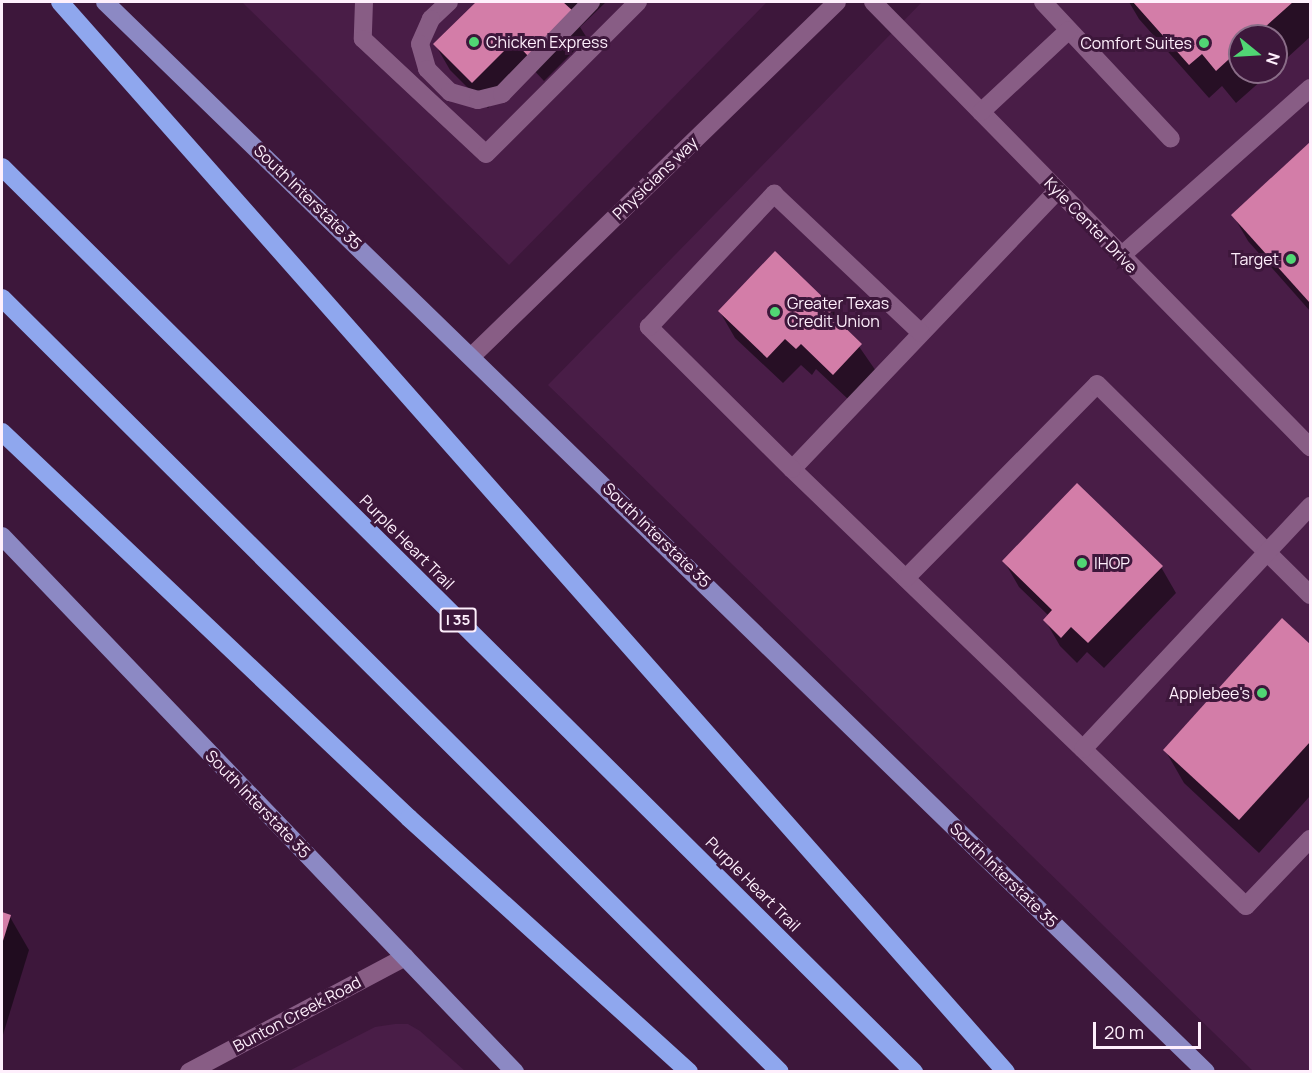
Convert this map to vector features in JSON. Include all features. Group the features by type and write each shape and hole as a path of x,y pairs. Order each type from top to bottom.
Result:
{"highway":[{"path":"60,2 1006,1071"},
{"name":"Purple Heart Trail","path":"2,167 914,1071"},
{"path":"2,298 780,1071"},
{"path":"2,432 409,818 689,1071"}],"main road":[{"name":"South Interstate 35","path":"105,2 473,355 1206,1071"},
{"name":"South Interstate 35","path":"2,536 515,1071"}],"street":[{"path":"364,2 363,39 486,154 638,2"},
{"path":"449,2 431,19 420,44 427,69 450,92 478,100 502,94 591,2"},
{"name":"Physicians way","path":"473,355 837,2"},
{"name":"Kyle Center Drive","path":"873,2 1311,447"},
{"path":"1043,2 1171,139"},
{"path":"981,112 1069,30"},
{"path":"1121,256 1311,88"},
{"path":"792,469 1057,191"},
{"path":"921,333 774,194 649,327 792,469 1246,906 1311,838"},
{"path":"906,578 1097,384 1311,595"},
{"path":"1083,749 1311,506"},
{"name":"Bunton Creek Road","path":"189,1071 405,957"}],"shaded area":[{"path":"242,2 767,2 509,265"},
{"path":"922,2 1310,2 1310,1071 1253,1071 548,385"},
{"path":"408,1024 420,1031 465,1071 289,1071 375,1027"}],"building":[{"name":"Chicken Express","path":"476,2 563,2 573,11 528,56 514,41 472,83 433,44"},
{"name":"Comfort Suites","path":"1133,2 1293,2 1268,24 1228,24 1228,60 1216,71 1202,54 1189,65"},
{"name":"Target","path":"1310,142 1310,303 1231,215"},
{"name":"Greater Texas Credit Union","path":"775,251 834,308 830,313 862,344 833,375 801,344 796,349 785,339 767,358 718,311"},
{"name":"IHOP","path":"1077,483 1163,566 1088,643 1071,627 1061,638 1043,620 1052,610 1002,561"},
{"name":"Applebee's","path":"1282,618 1310,644 1310,742 1239,820 1163,750"},
{"path":"2,912 11,915 2,944"}],"place":[{"name":"Chicken Express","path":"474,42"},
{"name":"Comfort Suites","path":"1204,43"},
{"name":"Target","path":"1291,259"},
{"name":"Greater Texas Credit Union","path":"775,312"},
{"name":"IHOP","path":"1082,563"},
{"name":"Applebee's","path":"1262,693"}]}
